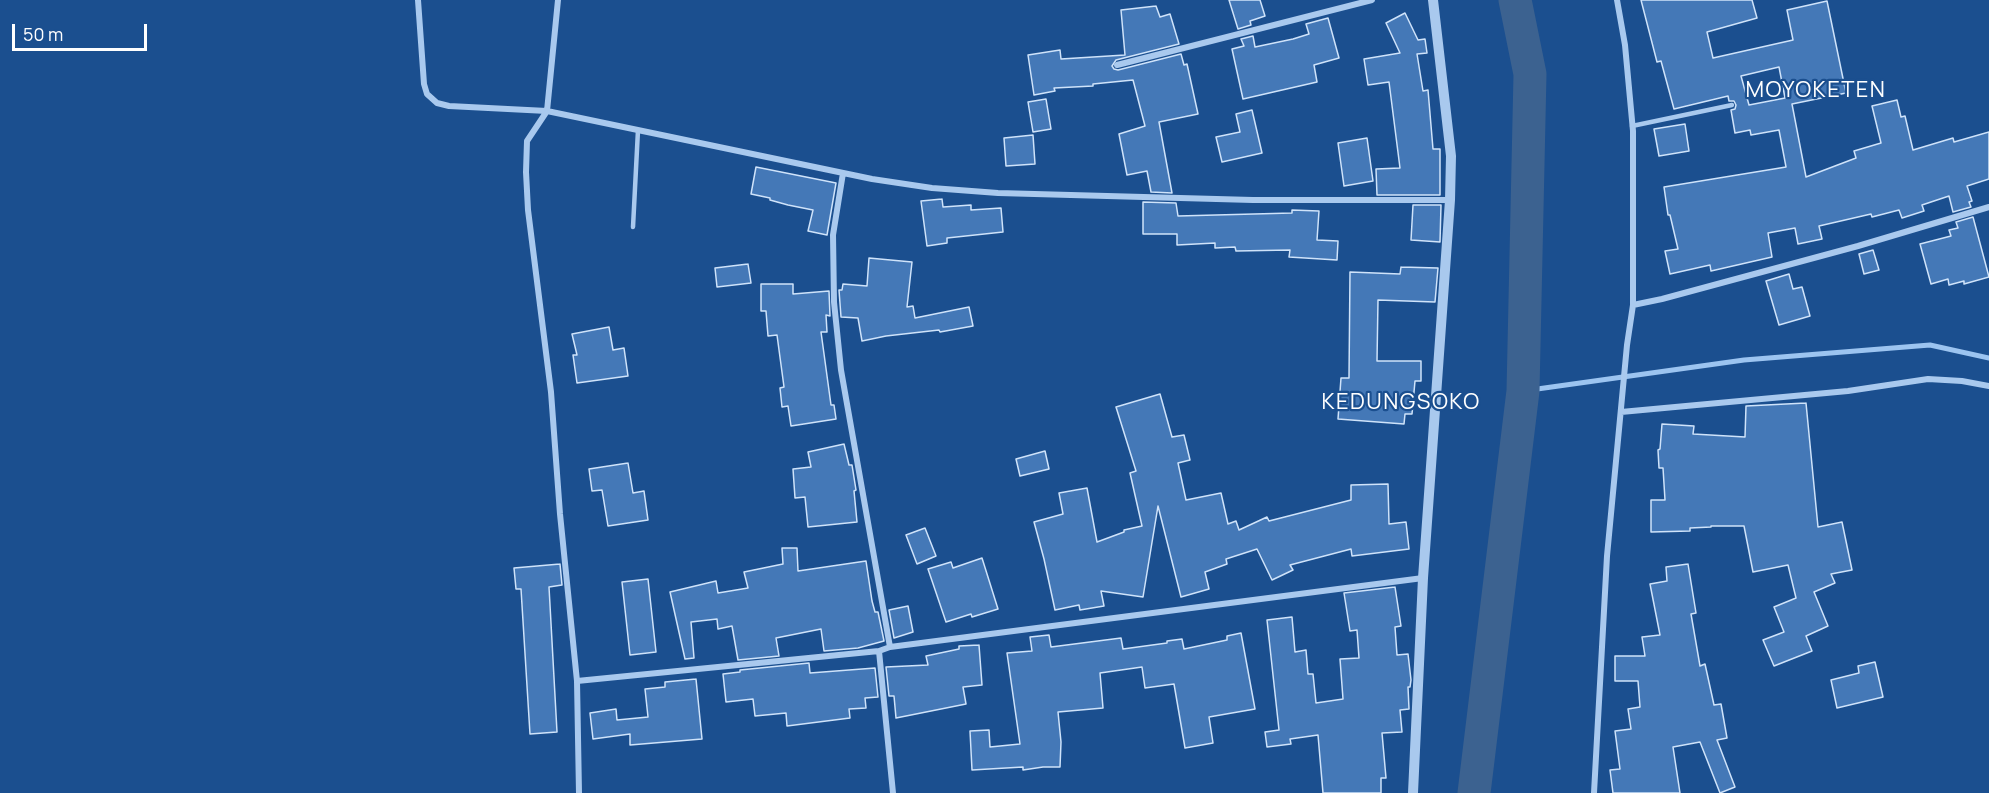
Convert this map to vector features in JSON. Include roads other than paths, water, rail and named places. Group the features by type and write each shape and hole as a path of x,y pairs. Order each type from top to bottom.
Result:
{"street":[{"path":"418,0 424,84 428,94 437,103 449,106 547,111 843,173 932,188 998,193 1253,200 1450,200"},
{"path":"558,0 547,111 527,141 526,182 551,392 560,514 577,681 579,793"},
{"path":"1117,65 1372,0"},
{"path":"1413,793 1423,578 1450,200 1450,156 1433,0"},
{"path":"1594,793 1607,556 1627,345 1633,305 1632,126 1617,0"},
{"path":"843,173 833,235 834,302 841,370 890,647"},
{"path":"1633,305 1858,246 1989,207"},
{"path":"1621,412 1848,391 1928,379 1962,381 1989,386"},
{"path":"577,681 879,651 890,647 1423,578"},
{"path":"879,651 892,793"}],"lane":[{"path":"1632,126 1732,105"},
{"path":"633,227 638,130"}],"waterway":[{"path":"1474,793 1523,391 1530,74 1515,0"},
{"path":"1523,391 1744,360 1930,345 1989,358"}],"district":[{"name":"MOYOKETEN","path":"1816,91"},
{"name":"KEDUNGSOKO","path":"1401,403"}]}
